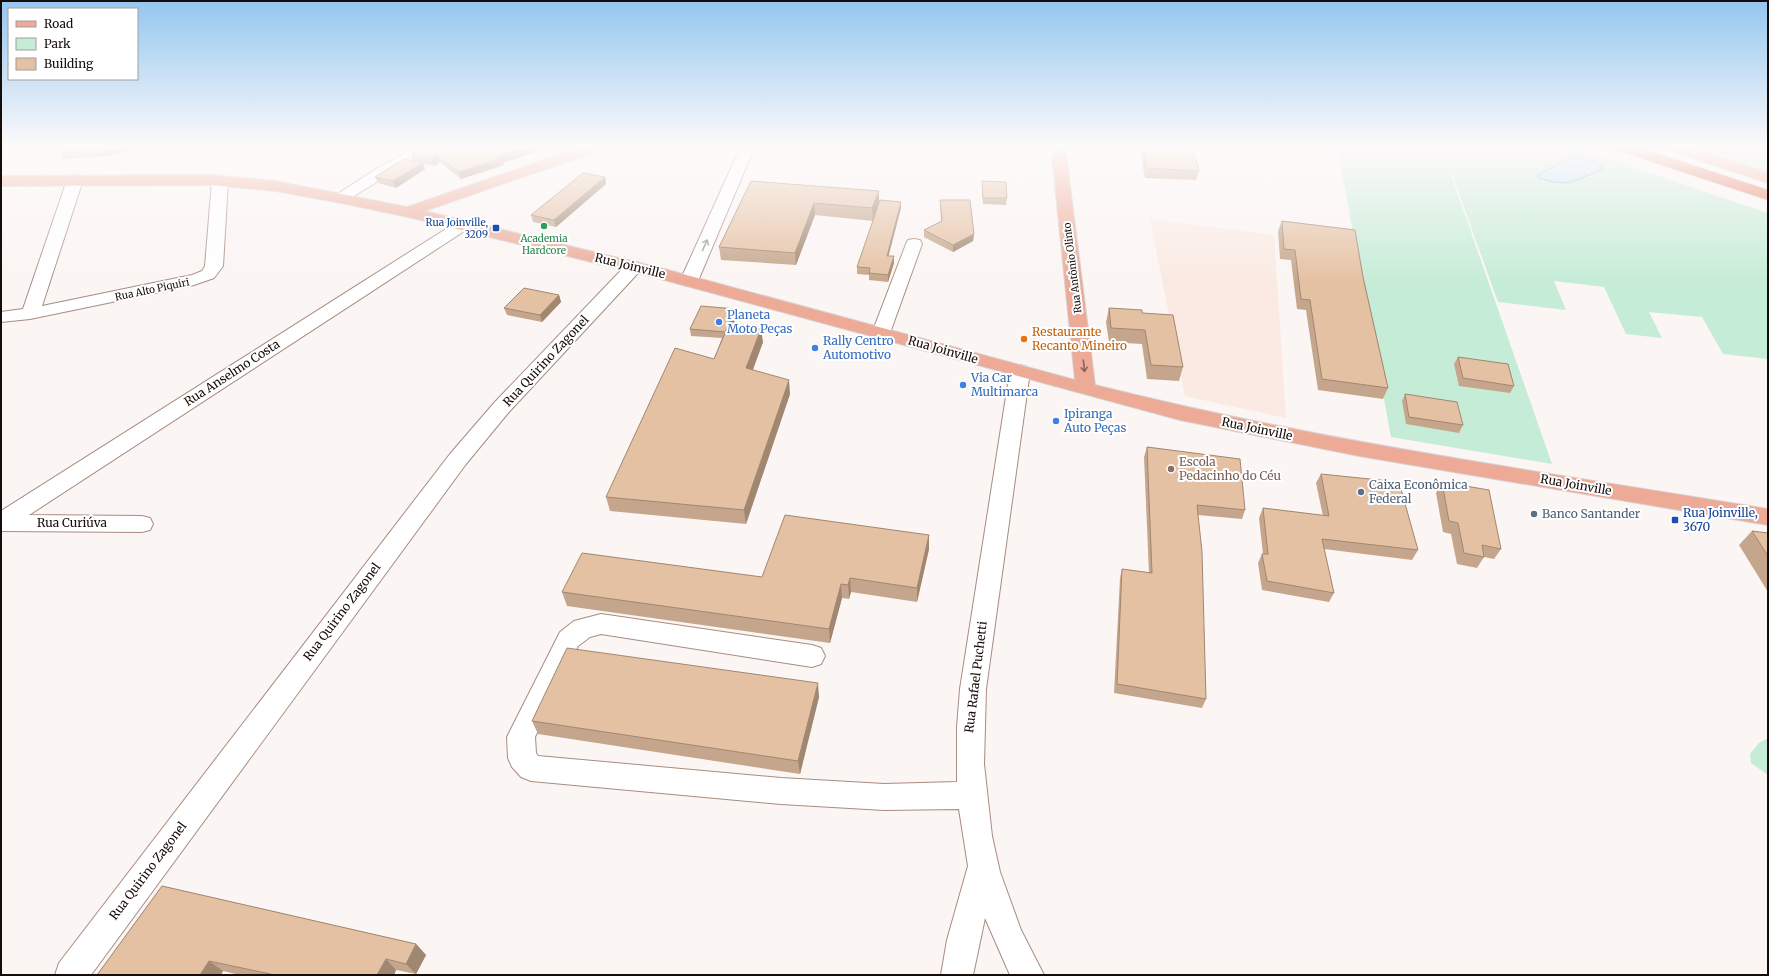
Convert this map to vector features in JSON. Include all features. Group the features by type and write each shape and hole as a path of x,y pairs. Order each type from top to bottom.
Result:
{"main road":[{"name":"Rua Joinville","path":"306,192 408,212 634,267 1086,389 1188,414 1344,446 1768,517"},
{"path":"408,212 467,192"},
{"name":"Rua Antônio Olinto","path":"1063,192 1086,389"},
{"path":"1755,192 1768,197"}],"street":[{"path":"30,314 71,192"},
{"name":"Rua Alto Piquiri","path":"1,317 30,314 190,281 206,275 213,270 214,266 219,192"},
{"path":"341,198 351,192"},
{"path":"689,281 728,192"},
{"name":"Rua Anselmo Costa","path":"1,522 463,225"},
{"path":"881,333 914,244"},
{"name":"Rua Quirino Zagonel","path":"71,975 458,459 501,408 634,267"},
{"name":"Rua Rafael Puchetti","path":"1020,371 972,689 969,726 970,795 982,869 1000,918 1028,975"},
{"name":"Rua Curiúva","path":"1,522 142,524"},
{"path":"812,656 601,624 583,628 570,639 521,737 522,758 531,768 782,791 884,797 970,795"},
{"path":"957,975 963,940 982,869"}],"shaded area":[{"path":"1150,219 1274,235 1286,418 1185,396"}],"green space":[{"path":"1345,192 1457,192 1552,464 1391,437"},
{"path":"1458,192 1705,192 1768,213 1768,359 1723,354 1702,317 1649,312 1662,338 1626,334 1604,287 1554,281 1566,310 1498,302"},
{"path":"1768,738 1768,775 1751,763 1750,754 1759,743"}],"building":[{"path":"560,192 588,192 554,220 531,215"},
{"path":"746,192 879,192 872,208 814,203 795,253 719,247"},
{"path":"983,192 1007,192 1007,198 983,198"},
{"path":"880,200 901,202 887,256 894,256 888,275 869,273 870,268 857,267"},
{"path":"940,200 970,200 974,234 953,245 924,230 942,221"},
{"path":"1282,221 1355,230 1363,277 1388,388 1322,379 1310,300 1301,299 1295,250 1284,249"},
{"path":"524,288 559,295 540,315 504,308"},
{"path":"701,306 736,309 725,332 690,329"},
{"path":"1109,308 1142,310 1142,313 1173,315 1183,367 1151,365 1145,330 1111,328"},
{"path":"728,326 761,329 746,368 789,380 744,510 606,497 675,348 714,359"},
{"path":"1458,357 1508,364 1514,386 1463,378"},
{"path":"1405,394 1457,402 1463,425 1409,417"},
{"path":"1147,447 1240,459 1245,510 1197,505 1202,552 1206,699 1117,684 1122,569 1152,573"},
{"path":"1321,474 1399,482 1418,550 1322,539 1334,593 1267,581 1262,554 1268,554 1263,508 1329,516"},
{"path":"1442,482 1489,490 1501,549 1482,545 1484,557 1464,553 1458,523 1449,521"},
{"path":"785,515 929,535 917,588 850,578 848,585 841,584 829,629 562,592 582,553 762,577"},
{"path":"1752,531 1768,533 1768,556"},
{"path":"567,648 818,683 798,761 532,721"},
{"path":"162,886 416,944 406,964 386,959 377,975 275,975 209,961 200,975 97,975"}],"place":[{"name":"Academia Hardcore","path":"544,226"},
{"name":"Rua Joinville, 3209","path":"496,228"},
{"name":"Planeta Moto Peças","path":"719,322"},
{"name":"Restaurante Recanto Mineiro","path":"1024,339"},
{"name":"Rally Centro Automotivo","path":"815,348"},
{"name":"Via Car Multimarca","path":"963,385"},
{"name":"Ipiranga Auto Peças","path":"1056,421"},
{"name":"Escola Pedacinho do Céu","path":"1171,469"},
{"name":"Caixa Econômica Federal","path":"1361,492"},
{"name":"Banco Santander","path":"1534,514"},
{"name":"Rua Joinville, 3670","path":"1675,520"}]}
